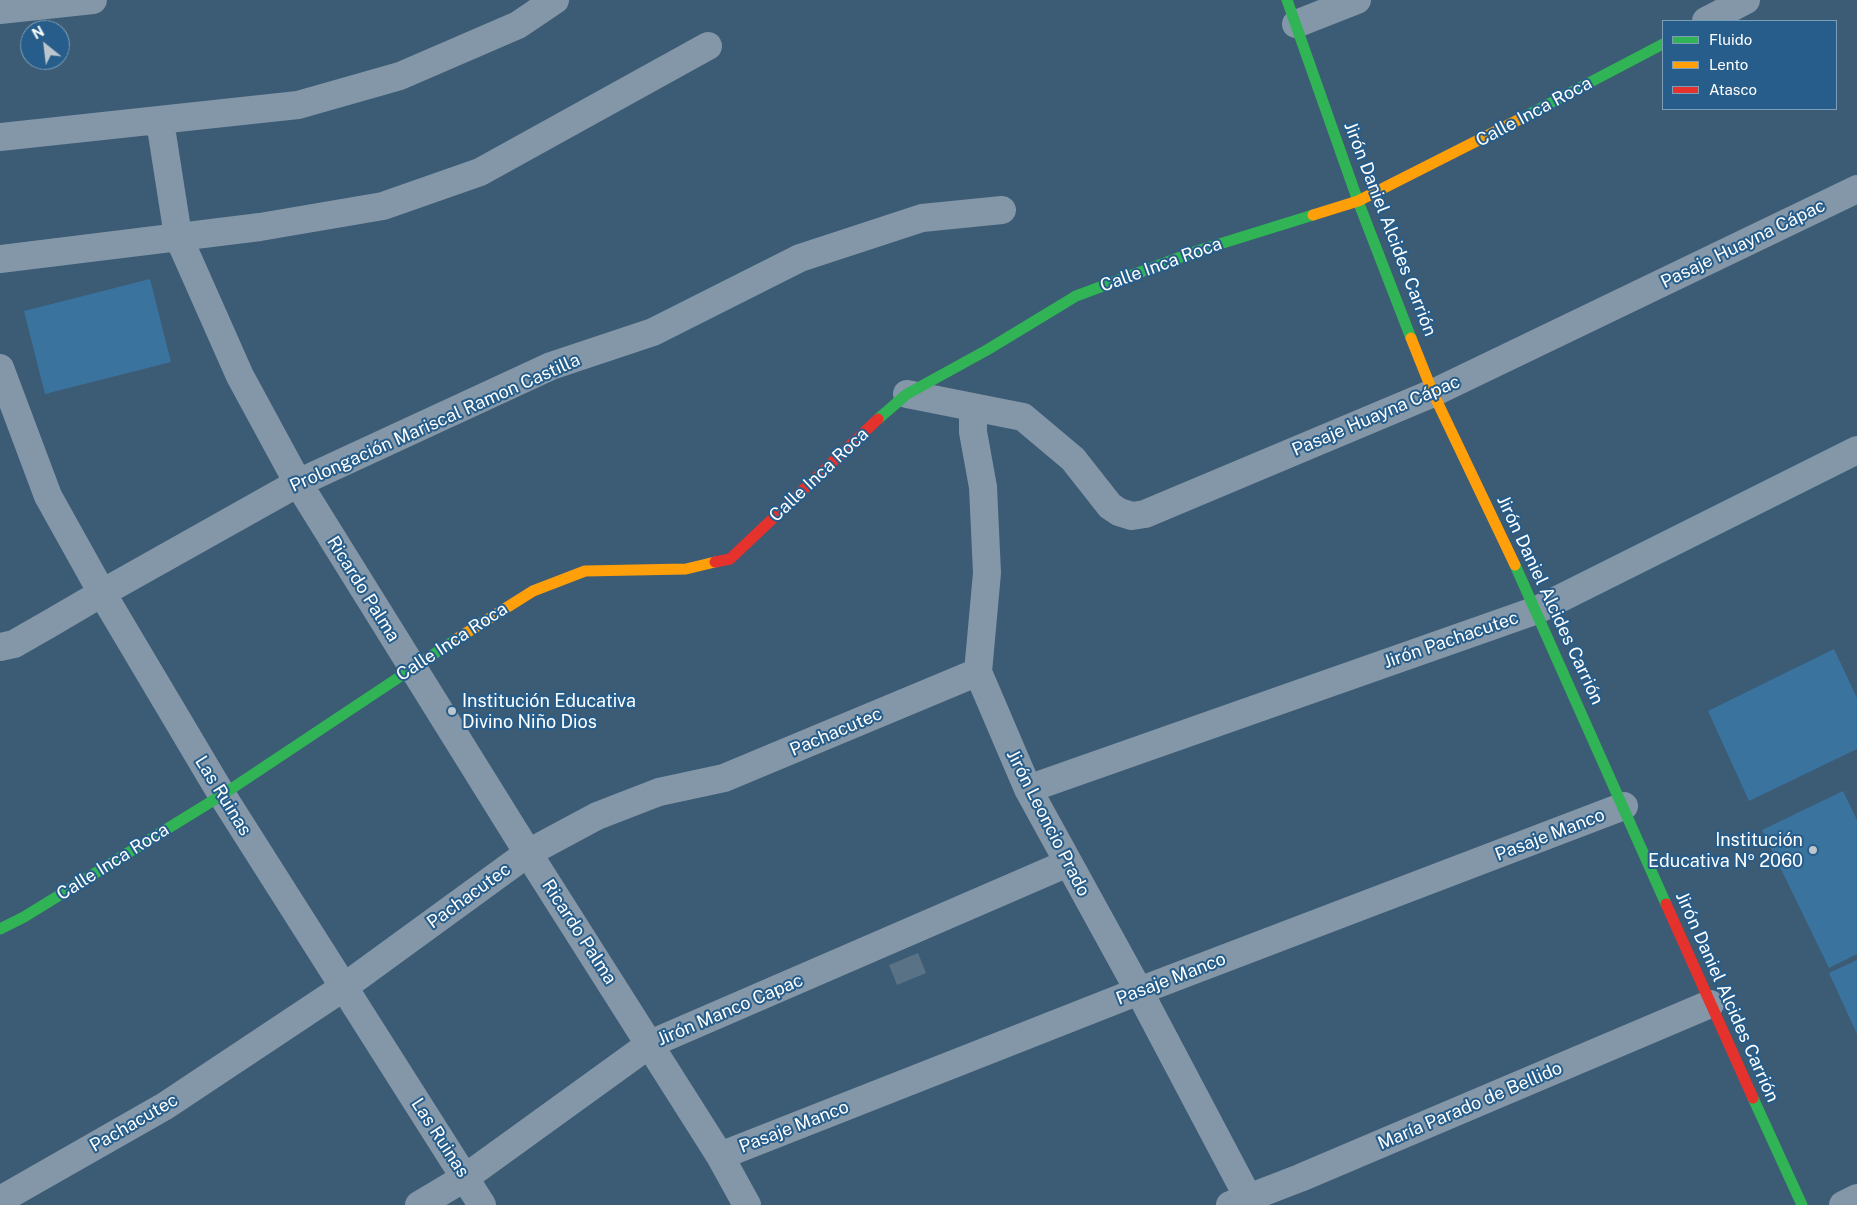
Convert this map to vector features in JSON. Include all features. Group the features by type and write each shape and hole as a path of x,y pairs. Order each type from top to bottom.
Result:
{"street":[{"path":"0,10 93,0"},
{"path":"0,137 298,105 400,76 518,25 555,0"},
{"path":"1292,12 1357,0"},
{"path":"1708,20 1746,0"},
{"name":"Jirón Daniel Alcides Carrión","path":"1292,12 1358,201 1433,393 1537,610 1710,1004 1802,1205"},
{"name":"Calle Inca Roca","path":"0,929 24,917 222,795 412,667 533,591 585,571 686,569 730,559 854,441 907,394 987,350 1076,296 1197,250 1358,201 1441,160 1662,45"},
{"path":"0,259 260,227 374,208 480,172 708,46"},
{"name":"Ricardo Palma","path":"160,121 178,236 240,376 298,483 528,853 720,1156 747,1205"},
{"name":"Pasaje Huayna Cápac","path":"907,394 1023,417 1073,459 1110,506 1119,512 1132,516 1145,514 1433,393 1857,189"},
{"name":"Prolongación Mariscal Ramon Castilla","path":"0,647 14,644 298,483 551,366 653,332 800,258 922,218 1002,210"},
{"name":"Las Ruinas","path":"0,368 48,496 102,593 222,795 482,1205"},
{"name":"Jirón Leoncio Prado","path":"973,407 973,432 983,487 987,573 978,672 1028,789 1140,991 1243,1203"},
{"name":"Jirón Pachacutec","path":"1028,789 1537,610 1857,450"},
{"name":"Pachacutec","path":"0,1200 165,1106 344,987 528,853 597,816 659,792 724,778 978,672"},
{"name":"Pasaje Manco","path":"720,1156 1140,991 1624,806"},
{"name":"Jirón Manco Capac","path":"419,1205 466,1177 650,1044 1068,864"},
{"name":"María Parado de Bellido","path":"1243,1203 1710,1004"},
{"path":"1843,1205 1857,1198"}],"shaded area":[{"path":"150,279 171,362 45,394 24,311"},
{"path":"1834,649 1857,698 1857,749 1749,801 1708,711"},
{"path":"1843,791 1857,820 1857,954 1829,968 1762,830"},
{"path":"1857,960 1857,1034 1829,973"}],"building":[{"path":"918,953 926,973 897,985 889,965"}],"traffic: fast":[{"path":"1287,0 1358,201 1411,338"},
{"path":"1520,119 1662,45"},
{"path":"878,419 907,394 987,350 1076,296 1197,251 1313,215"},
{"path":"1515,565 1666,904"},
{"path":"0,929 24,917 222,795 455,640"},
{"path":"1753,1098 1802,1205"}],"traffic: slow":[{"path":"1313,215 1358,201 1520,119"},
{"path":"1411,338 1433,393 1515,565"},
{"path":"455,640 533,591 585,571 686,569 715,562"}],"traffic: jam":[{"path":"715,562 730,559 878,419"},
{"path":"1666,904 1753,1098"}],"place":[{"name":"Institución Educativa Divino Niño Dios","path":"452,711"},
{"name":"Institución Educativa Nº 2060","path":"1813,850"}]}
